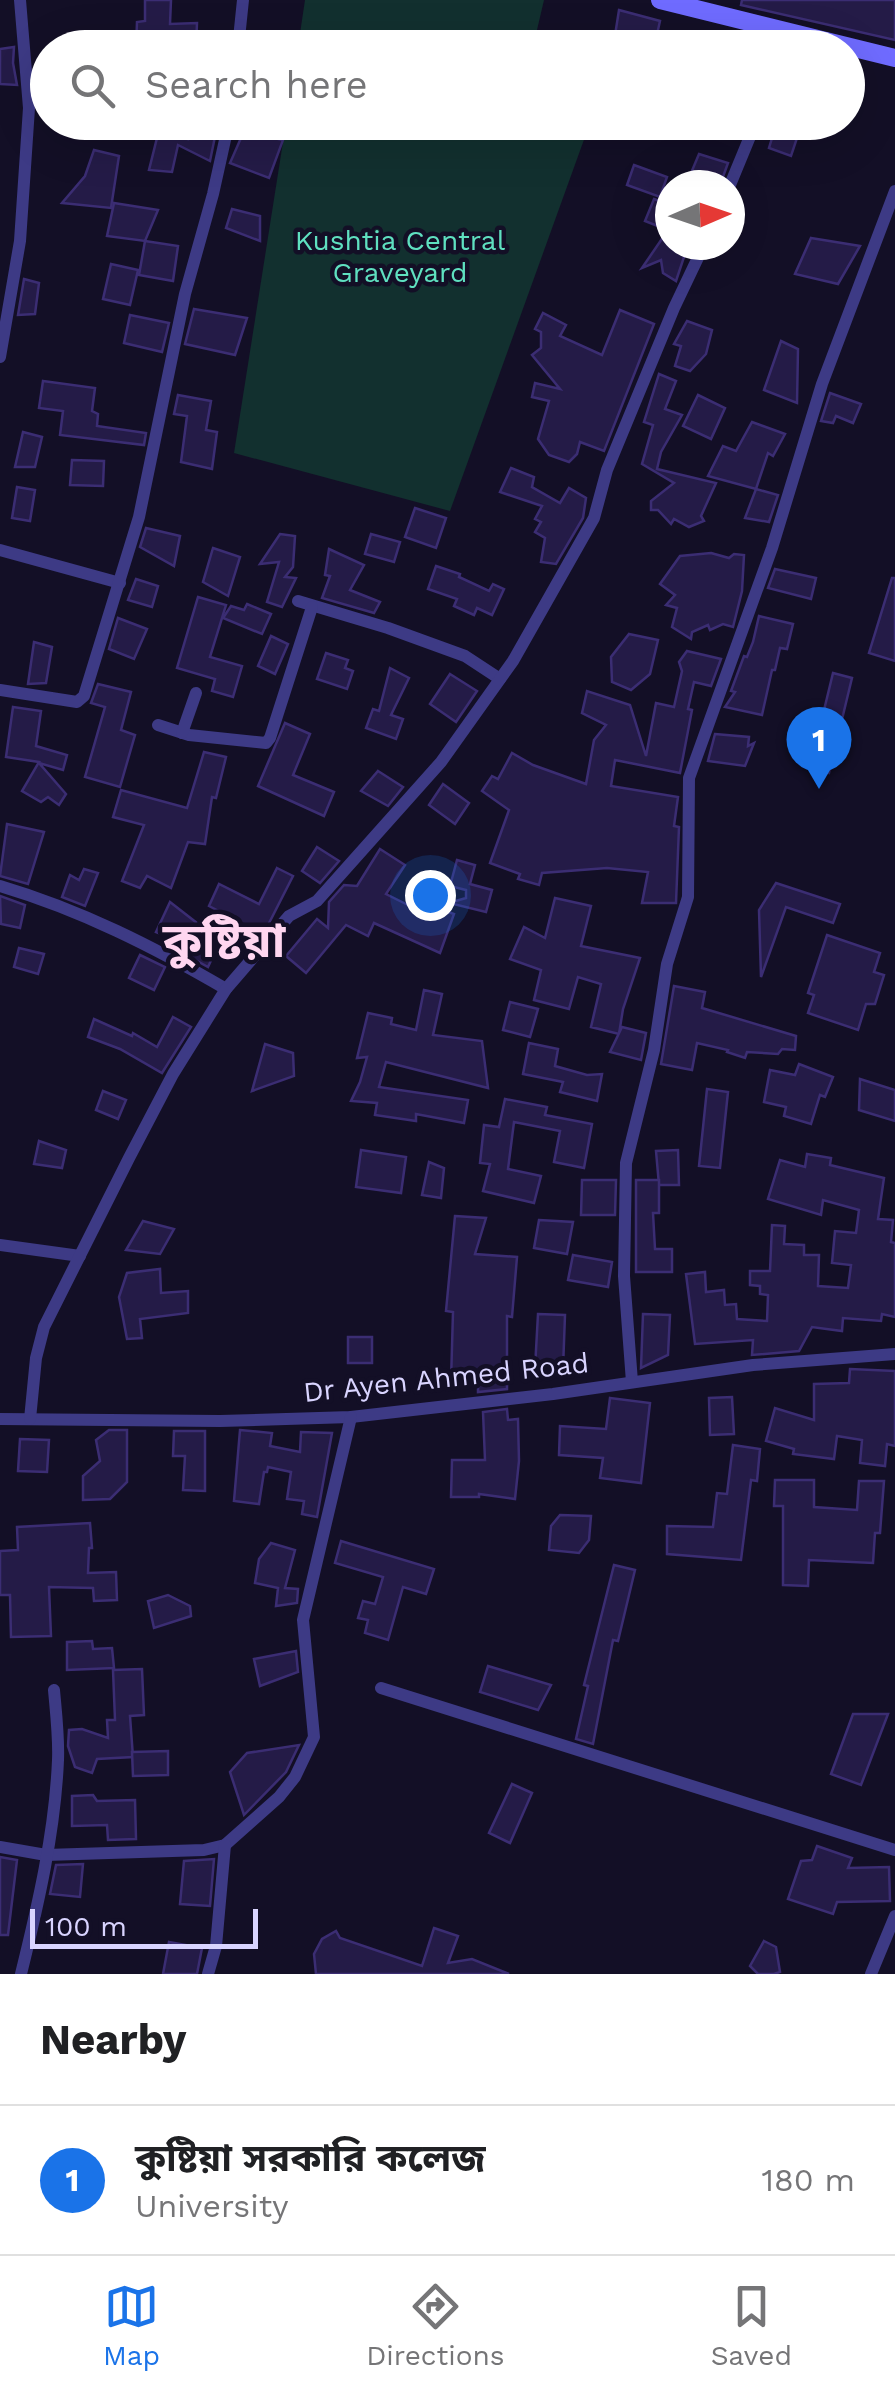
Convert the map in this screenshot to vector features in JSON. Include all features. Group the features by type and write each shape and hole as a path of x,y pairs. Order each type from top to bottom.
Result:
{"main road":[{"path":"660,0 750,30"},
{"path":"865,53 895,58"}],"street":[{"path":"0,357 20,241 29,108 20,0"},
{"path":"240,30 243,0"},
{"path":"0,690 77,702 84,696 139,517 185,294 225,140"},
{"path":"736,170 749,140"},
{"path":"632,1382 624,1276 626,1163 654,1050 668,964 688,896 689,778 772,548 822,384 895,191"},
{"path":"30,1419 36,1358 44,1327 174,1074 226,989 289,916 316,901 442,762 500,679 594,518 608,470 697,260"},
{"path":"0,550 120,582"},
{"path":"158,725 182,733 266,744 305,604 465,656 500,679"},
{"path":"182,733 196,693"},
{"path":"0,886 60,906 149,944 226,989"},
{"path":"0,1246 80,1256"},
{"name":"Dr Ayen Ahmed Road","path":"0,1419 220,1421 350,1417 752,1364 895,1354"},
{"path":"0,1848 46,1855 204,1850 224,1845 278,1797 294,1777 314,1738 303,1620 350,1417"},
{"path":"381,1688 895,1850"},
{"path":"21,1974 46,1855 58,1757 54,1690"},
{"path":"208,1974 216,1946 224,1845"},
{"path":"871,1974 895,1916"}],"green space":[{"path":"305,0 544,0 537,30 301,30"},
{"name":"Kushtia Central Graveyard","path":"283,140 584,140 450,511 234,453"}],"building":[{"path":"145,0 171,0 170,24 197,23 197,30 137,30 137,22 145,21"},
{"path":"742,0 895,0 895,40 865,33 865,30 741,5"},
{"path":"619,10 660,21 658,30 616,30"},
{"path":"14,47 17,85 0,84 0,49"},
{"path":"156,140 214,140 210,161 178,145 172,172 149,170"},
{"path":"240,140 283,140 269,178 230,163"},
{"path":"771,140 796,140 791,156 769,148"},
{"path":"94,150 119,156 111,208 62,203 85,176"},
{"path":"699,154 728,163 725,170 692,170"},
{"path":"634,165 655,173 655,195 627,185"},
{"path":"654,199 655,199 655,225 645,221"},
{"path":"114,203 158,210 145,241 107,236"},
{"path":"232,209 260,216 260,241 226,228"},
{"path":"811,238 860,246 838,284 795,274"},
{"path":"145,241 178,246 173,281 139,275"},
{"path":"655,249 655,260 661,260 642,268"},
{"path":"661,260 683,260 676,281 663,273"},
{"path":"111,264 138,270 130,305 103,299"},
{"path":"24,279 39,283 35,314 18,315"},
{"path":"194,309 247,318 235,355 185,344"},
{"path":"620,310 654,324 604,451 580,442 577,454 569,462 549,455 538,439 549,401 532,397 535,383 560,389 532,355 541,348 541,332 535,329 543,313 566,325 560,336 602,355"},
{"path":"130,315 169,323 162,352 124,343"},
{"path":"687,321 712,330 706,354 690,371 675,366 681,346 674,344"},
{"path":"781,341 798,349 797,403 764,390"},
{"path":"659,374 676,381 665,409 682,415 661,452 657,469 716,483 701,516 704,521 689,527 674,519 671,524 658,510 651,510 651,501 674,483 642,464 653,425 644,422"},
{"path":"43,381 95,388 92,411 98,414 97,426 146,433 144,445 60,435 63,411 39,408"},
{"path":"830,393 861,404 853,423 836,416 833,423 821,421"},
{"path":"178,395 211,401 206,430 217,432 212,469 181,462 187,416 174,414"},
{"path":"698,395 725,408 711,439 683,426"},
{"path":"752,422 785,434 773,456 768,453 756,489 708,476 723,446 736,451"},
{"path":"23,432 42,437 35,467 15,467"},
{"path":"72,460 104,461 103,486 70,485"},
{"path":"511,468 534,477 532,487 560,503 569,488 586,498 583,518 556,564 541,562 545,538 535,532 541,522 535,519 542,506 500,492"},
{"path":"17,487 35,490 30,521 12,518"},
{"path":"756,489 778,495 769,522 745,518"},
{"path":"415,508 446,518 436,548 405,537"},
{"path":"146,528 180,536 174,566 140,547"},
{"path":"280,534 295,536 293,567 285,577 296,578 282,607 267,602 279,562 260,564"},
{"path":"371,534 400,542 394,562 365,554"},
{"path":"213,548 240,557 228,596 203,582"},
{"path":"329,549 364,565 350,590 380,602 374,613 322,598 330,576 325,575"},
{"path":"711,553 729,558 744,555 742,591 733,627 723,624 710,630 708,625 692,632 691,639 672,627 677,608 666,605 675,595 660,584 680,556"},
{"path":"436,566 460,574 459,577 489,591 493,584 504,589 492,615 477,608 474,615 454,606 457,599 428,589"},
{"path":"775,569 816,578 811,599 768,588"},
{"path":"895,578 895,661 869,653"},
{"path":"136,579 158,586 152,607 128,600"},
{"path":"198,597 226,605 210,657 242,666 233,697 212,691 215,679 177,668"},
{"path":"247,604 271,614 262,634 223,618 231,606 244,610"},
{"path":"759,616 793,624 787,649 780,648 772,670 762,715 725,707 735,692 731,691 753,642"},
{"path":"118,618 147,629 134,659 109,649"},
{"path":"629,634 658,640 650,674 631,690 612,682 611,657"},
{"path":"271,636 288,644 275,674 258,666"},
{"path":"34,642 52,647 46,683 28,684"},
{"path":"687,651 721,659 711,686 694,682 680,773 615,760 611,786 678,797 674,826 679,827 676,903 642,903 648,872 607,868 542,873 539,885 518,879 520,874 490,863 509,810 482,791 492,776 498,779 512,753 586,784 594,740 606,725 582,713 587,691 630,705 646,756 656,703 674,707 682,671 679,662"},
{"path":"326,653 348,660 345,668 353,671 347,689 317,679"},
{"path":"390,668 409,678 391,715 403,719 396,739 366,728 373,709 379,711"},
{"path":"833,673 852,678 829,773 810,768"},
{"path":"450,674 477,691 456,722 430,704"},
{"path":"98,684 131,692 121,730 135,735 120,787 85,777 105,707 91,703"},
{"path":"13,707 41,711 36,746 67,755 63,770 39,763 66,794 59,805 48,797 41,802 22,791 39,762 6,757"},
{"path":"285,723 310,734 293,775 334,792 324,816 258,786"},
{"path":"715,734 749,737 748,746 754,743 745,766 708,761"},
{"path":"204,752 226,757 216,798 212,797 205,844 188,842 171,888 147,876 140,888 122,881 144,825 113,817 121,790 187,808"},
{"path":"378,771 403,787 388,806 361,791"},
{"path":"443,784 469,803 455,824 429,805"},
{"path":"7,824 44,832 28,884 0,876"},
{"path":"317,847 339,861 320,883 302,871"},
{"path":"380,849 405,865 386,894 420,911 435,907 454,914 440,953 374,923 368,936 346,925 306,973 286,956 317,919 328,928 329,902 344,885 357,886"},
{"path":"457,860 475,865 470,884 492,890 486,912 449,903 466,898 466,890 450,886"},
{"path":"277,868 293,876 257,938 235,927 238,921 209,906 219,884 259,904"},
{"path":"84,869 98,873 85,906 62,897 70,875 79,880"},
{"path":"776,883 840,904 833,923 786,907 761,977 759,910"},
{"path":"0,896 25,905 20,928 1,924"},
{"path":"555,898 591,906 581,946 640,958 619,1034 591,1027 601,984 578,977 569,1009 534,1000 541,970 510,959 524,927 545,938"},
{"path":"170,902 220,941 208,967 181,952 186,944 156,932"},
{"path":"827,935 880,953 874,972 884,975 875,1004 866,1004 858,1030 808,1013 814,995 808,993"},
{"path":"19,948 44,954 38,974 14,967"},
{"path":"140,955 165,967 154,990 129,978"},
{"path":"674,986 705,992 702,1008 796,1036 795,1050 782,1049 778,1054 747,1052 745,1058 697,1043 692,1070 661,1064"},
{"path":"424,990 442,994 433,1035 482,1041 488,1088 386,1062 379,1087 468,1100 464,1123 416,1114 416,1121 375,1115 377,1103 351,1101 367,1057 357,1058 368,1013 392,1018 391,1024 416,1030"},
{"path":"510,1002 538,1009 530,1037 503,1030"},
{"path":"173,1017 191,1027 162,1073 120,1049 88,1037 94,1019 132,1036 133,1033 157,1047"},
{"path":"622,1027 646,1033 641,1060 610,1052"},
{"path":"529,1043 558,1049 555,1066 587,1075 602,1074 597,1101 560,1092 563,1082 523,1074"},
{"path":"265,1044 293,1053 294,1076 252,1091"},
{"path":"799,1064 833,1077 825,1097 820,1095 811,1124 784,1116 786,1107 764,1102 770,1070 795,1075"},
{"path":"860,1079 895,1090 895,1121 859,1110"},
{"path":"707,1089 728,1092 720,1168 699,1166"},
{"path":"103,1091 126,1100 118,1119 96,1110"},
{"path":"505,1099 547,1107 545,1115 592,1124 584,1168 554,1162 560,1131 514,1122 508,1169 541,1176 534,1203 483,1191 490,1164 480,1163 484,1125 499,1127"},
{"path":"39,1141 66,1150 62,1168 34,1164"},
{"path":"361,1150 406,1157 401,1193 356,1187"},
{"path":"678,1150 679,1185 659,1185 656,1151"},
{"path":"807,1154 831,1158 830,1165 884,1178 878,1219 893,1220 895,1317 882,1314 881,1321 843,1318 842,1331 812,1327 799,1351 752,1355 753,1340 695,1344 686,1274 705,1272 706,1292 724,1290 725,1305 736,1304 737,1319 767,1321 768,1295 760,1294 760,1286 750,1285 750,1271 770,1271 772,1225 785,1226 784,1244 804,1245 804,1255 819,1255 818,1286 848,1288 851,1265 832,1263 835,1231 856,1233 859,1210 823,1200 821,1215 768,1199 780,1160 805,1167"},
{"path":"429,1162 444,1168 441,1198 422,1195"},
{"path":"582,1180 616,1180 615,1215 581,1215"},
{"path":"636,1180 659,1180 659,1213 653,1213 655,1249 672,1249 672,1272 636,1272"},
{"path":"455,1216 486,1218 475,1254 517,1257 512,1317 507,1316 507,1389 478,1392 478,1374 451,1382 453,1312 446,1311"},
{"path":"539,1220 573,1222 567,1254 534,1248"},
{"path":"143,1221 174,1229 160,1254 126,1250"},
{"path":"573,1255 612,1262 608,1287 568,1280"},
{"path":"160,1269 161,1293 188,1291 188,1313 140,1319 142,1338 127,1339 119,1297 127,1273"},
{"path":"538,1314 565,1315 563,1369 535,1368"},
{"path":"643,1314 670,1315 668,1355 641,1368"},
{"path":"348,1337 372,1337 372,1363 348,1363"},
{"path":"850,1369 895,1371 895,1446 887,1444 885,1466 860,1463 862,1440 837,1436 834,1459 793,1454 794,1449 766,1441 775,1408 814,1420 814,1384 849,1383"},
{"path":"732,1397 734,1434 710,1435 709,1398"},
{"path":"610,1398 650,1403 641,1483 600,1478 603,1458 559,1455 560,1426 606,1429"},
{"path":"507,1409 508,1420 518,1419 515,1499 479,1494 451,1497 452,1460 485,1460 483,1412"},
{"path":"109,1430 127,1430 127,1482 110,1499 83,1500 83,1476 100,1461 96,1440"},
{"path":"240,1430 272,1433 270,1446 300,1452 301,1432 332,1433 317,1517 302,1514 304,1501 287,1499 291,1472 268,1467 259,1504 234,1501"},
{"path":"174,1431 205,1431 205,1491 183,1490 185,1456 173,1456"},
{"path":"20,1439 49,1440 47,1472 18,1471"},
{"path":"733,1445 760,1449 757,1481 751,1480 741,1560 667,1554 667,1526 713,1527 717,1493 727,1494"},
{"path":"775,1480 814,1480 814,1507 857,1510 859,1481 884,1481 873,1563 809,1560 808,1586 783,1585 783,1506 774,1506"},
{"path":"560,1515 591,1516 589,1540 579,1553 549,1550 551,1526"},
{"path":"90,1523 88,1573 116,1572 117,1600 94,1601 93,1588 49,1587 51,1636 11,1637 10,1595 0,1595 0,1551 18,1550 17,1527"},
{"path":"341,1541 434,1569 426,1594 403,1587 388,1640 365,1633 368,1620 358,1618 363,1601 375,1604 383,1577 335,1563"},
{"path":"271,1543 295,1550 285,1588 298,1589 297,1603 276,1606 278,1588 255,1583 259,1559"},
{"path":"614,1565 635,1570 618,1641 613,1640 593,1744 576,1739 588,1686 584,1685"},
{"path":"168,1595 190,1606 191,1616 154,1628 148,1601"},
{"path":"92,1641 93,1649 112,1648 114,1668 67,1670 67,1642"},
{"path":"296,1651 298,1672 260,1686 254,1659"},
{"path":"488,1666 551,1685 538,1710 480,1692"},
{"path":"142,1669 144,1715 130,1716 133,1757 97,1759 92,1773 75,1767 68,1746 69,1730 82,1729 108,1738 107,1720 115,1720 113,1670"},
{"path":"853,1714 888,1714 861,1785 831,1774"},
{"path":"299,1745 286,1772 244,1815 230,1772 247,1753"},
{"path":"168,1751 168,1775 133,1776 132,1752"},
{"path":"512,1784 532,1793 510,1843 489,1833"},
{"path":"93,1795 97,1801 135,1800 136,1839 108,1840 107,1825 72,1826 72,1796"},
{"path":"817,1846 852,1858 848,1868 889,1867 890,1901 837,1902 833,1914 788,1899 801,1861 812,1860"},
{"path":"0,1857 17,1860 8,1935 0,1935"},
{"path":"214,1859 210,1906 180,1904 184,1861"},
{"path":"83,1864 80,1897 50,1894 56,1865"},
{"path":"434,1928 458,1936 448,1963 472,1959 509,1974 316,1974 314,1954 322,1939 336,1931 340,1938 422,1966"},
{"path":"764,1941 776,1947 780,1972 758,1974 750,1966"},
{"path":"169,1942 202,1948 197,1974 163,1974"}],"place":[{"name":"কুষ্টিয়া সরকারি কলেজ","path":"819,789"}],"district":[{"name":"কুষ্টিয়া","path":"224,940"}]}
